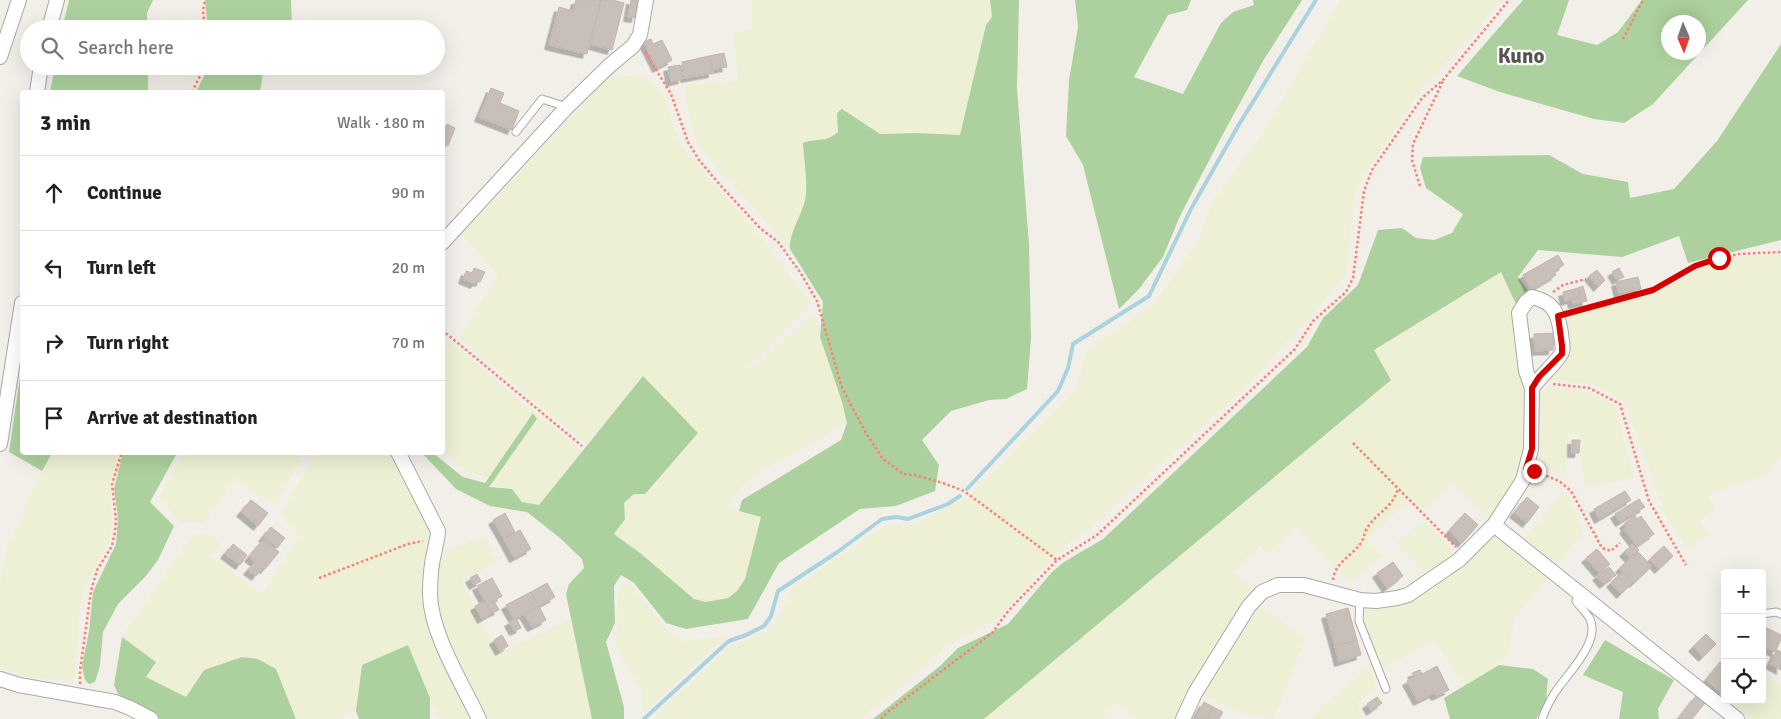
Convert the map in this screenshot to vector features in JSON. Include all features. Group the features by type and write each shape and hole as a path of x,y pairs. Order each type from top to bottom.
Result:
{"street":[{"path":"0,57 20,0"},
{"path":"51,20 56,0"},
{"path":"445,240 568,107 638,40 646,0"},
{"path":"37,90 40,75"},
{"path":"1183,719 1195,693 1239,622 1249,606 1262,592 1278,585 1304,584 1360,600 1376,601 1408,595 1464,555 1494,525 1523,480 1532,449 1532,388 1526,371 1520,313 1526,302 1532,297 1544,300 1558,316 1562,354 1539,377 1532,388"},
{"path":"0,444 20,316"},
{"path":"400,455 438,531 430,580 431,612 436,630 479,719"},
{"path":"1494,525 1737,719"},
{"path":"0,679 19,685 116,702 150,719"}],"lane":[{"path":"516,132 542,99 568,107"},
{"path":"1542,719 1553,695 1584,654 1591,639 1590,619 1576,601 1580,592"},
{"path":"1360,600 1359,621 1386,689"},
{"path":"1766,613 1776,612 1781,614"}],"path":[{"path":"204,20 205,0"},
{"path":"881,719 992,633 1009,610 1057,560 1097,535 1295,349 1313,321 1346,292 1354,278 1364,191 1372,170 1422,98 1443,80 1509,0"},
{"path":"1623,39 1644,0"},
{"path":"638,40 671,94 688,142 700,160 720,185 760,228 778,242 800,272 816,301 842,388 866,433 883,459 903,474 936,481 964,491 1057,560"},
{"path":"193,90 200,75"},
{"path":"1420,186 1412,160 1413,144 1443,80"},
{"path":"1558,316 1653,290 1695,266 1719,258 1739,254 1781,252"},
{"path":"1547,303 1554,292 1563,286 1586,279"},
{"path":"445,332 582,446"},
{"path":"1532,388 1552,384 1589,388 1620,404 1648,500 1686,565"},
{"path":"1353,442 1464,555"},
{"path":"80,696 80,671 91,591 97,570 112,546 116,520 112,484 121,455"},
{"path":"1526,469 1559,481 1571,491 1602,548 1611,550 1620,543"},
{"path":"1332,592 1333,576 1337,566 1362,542 1366,530 1373,520 1394,500 1398,488"},
{"path":"319,578 408,544 438,538"}],"green space":[{"path":"69,0 153,0 147,13 147,20 64,20"},
{"path":"205,0 291,0 292,20 207,20"},
{"path":"751,0 990,0 992,17 986,25 960,135 880,134 837,114 838,132 829,140 810,140 803,143 806,194 801,215 789,240 790,249 697,145 684,90 688,84 738,81 733,34 751,30"},
{"path":"990,0 1019,0 1017,88 1029,245 1031,338 1027,389 1006,399 989,400 951,411 922,440 939,465 935,491 896,506 860,509 779,563 748,619 686,629 666,623 634,583 621,575 614,586 615,623 606,642 624,707 624,719 592,719 566,594 569,584 584,568 582,559 560,538 527,512 490,506 456,489 424,455 436,455 463,477 485,483 533,413 537,419 489,487 512,489 522,502 539,505 643,376 698,433 645,494 634,494 624,503 625,519 614,534 640,553 694,599 706,602 728,598 737,591 745,579 761,517 739,511 742,500 841,440 847,423 842,402 820,337 823,302 790,249 792,235 803,208 806,194 803,143 825,139 838,132 837,113 842,109 880,134 960,135 986,25 992,17"},
{"path":"1075,0 1191,0 1187,10 1168,15 1134,77 1183,94 1221,23 1233,12 1254,5 1253,0 1302,0 1263,61 1223,134 1180,216 1163,257 1139,289 1119,309 1083,165 1066,136 1069,80 1078,27"},
{"path":"1340,0 1500,0 1473,35 1422,88 1355,190 1346,276 1252,381 1089,528 1054,556 1013,603 992,622 945,647 909,680 860,719 652,719 731,646 764,633 780,617 791,590 883,527 916,524 969,497 1076,389 1086,352 1153,305 1199,239 1212,202 1263,133"},
{"path":"1523,0 1569,0 1557,35 1597,45 1618,32 1642,0 1748,0 1706,46 1706,15 1661,15 1661,60 1693,60 1653,104 1624,123 1594,119 1500,92 1457,76"},
{"path":"1781,44 1781,240 1688,263 1679,236 1622,257 1538,250 1518,277 1531,295 1516,304 1501,272 1374,350 1391,380 984,719 873,719 940,666 958,648 1008,624 1052,572 1064,562 1103,539 1307,347 1323,318 1358,285 1378,230 1402,228 1416,238 1434,240 1452,233 1463,214 1426,188 1420,168 1423,157 1549,155 1583,174 1628,182 1630,198 1674,189 1717,141"},
{"path":"53,75 148,75 148,90 50,90"},
{"path":"204,75 263,75 260,90 197,90"},
{"path":"644,75 662,93 681,146 751,225 811,303 748,366 752,370 814,313 847,423 751,476 733,498 727,507 761,516 745,579 737,591 728,598 706,602 694,599 640,553 614,534 625,520 624,503 698,433 643,376 587,445 459,338 498,274 461,235 609,77"},
{"path":"1781,255 1781,453 1769,474 1707,494 1716,510 1699,519 1709,535 1688,549 1666,516 1624,401 1594,384 1542,380 1567,356 1563,320 1567,317 1604,305 1650,295 1707,266 1731,257"},
{"path":"1501,272 1516,304 1526,387 1527,453 1519,476 1491,519 1451,482 1424,509 1412,498 1367,538 1381,556 1350,582 1297,528 1268,554 1260,546 1233,571 1253,592 1178,719 1136,719 1116,702 1103,719 984,719 1390,380 1373,350"},
{"path":"445,338 582,451 539,505 522,502 512,489 489,487 537,419 534,414 489,478 466,471 445,453"},
{"path":"20,377 20,455 51,455 42,471 9,452"},
{"path":"1552,388 1576,389 1595,394 1609,401 1616,408 1634,478 1586,488 1581,462 1580,434 1569,434 1565,476 1535,466 1536,410 1540,392"},
{"path":"51,455 123,455 120,468 110,493 113,524 109,542 83,590 78,622 75,681 30,678 0,667 0,583 9,540 21,521 30,494"},
{"path":"122,455 176,455 150,502 174,526 158,560 145,577 118,604 103,632 100,666 95,682 89,684 85,680 82,666 89,631 93,592 116,544 118,518 114,489"},
{"path":"183,455 303,455 276,504 234,479 205,522 187,523 178,521 159,497"},
{"path":"314,455 393,455 432,535 427,583 476,719 439,719 408,646 362,665 356,711 343,714 345,719 296,719 276,669 204,670 186,697 146,677 156,662 122,637 190,538 198,534 207,535 221,544 212,556 262,595 299,536 281,515"},
{"path":"1561,492 1570,498 1583,533 1558,564 1524,540"},
{"path":"1424,521 1455,553 1428,574 1397,543"},
{"path":"1491,533 1549,577 1514,618 1509,653 1499,665 1463,686 1435,640 1382,668 1364,627 1363,611 1409,598"},
{"path":"485,535 496,563 462,580 497,654 571,619 592,719 483,719 437,622 436,556"},
{"path":"625,582 630,585 674,637 681,641 724,637 644,713 642,691 616,646 618,589"},
{"path":"1260,607 1305,639 1274,719 1234,710 1203,694"},
{"path":"122,637 156,662 146,677 186,697 204,670 242,657 258,659 276,669 296,719 160,719 118,694 114,685"},
{"path":"1605,640 1674,680 1658,709 1659,719 1619,719 1623,692 1583,675"},
{"path":"408,645 430,698 430,719 359,719 356,711 362,665"},
{"path":"1370,664 1376,688 1358,703 1363,719 1310,719"},
{"path":"1499,665 1533,669 1548,679 1546,701 1536,719 1450,719 1444,698"},
{"path":"1766,676 1781,685 1781,718 1748,719 1729,704 1766,704"}],"building":[{"path":"576,0 601,0 587,54 549,45 559,7 573,11"},
{"path":"601,0 613,0 624,3 612,50 590,44"},
{"path":"631,0 639,0 636,18 628,17"},
{"path":"651,39 653,44 662,40 672,60 657,68 644,42"},
{"path":"724,53 727,67 712,70 709,56"},
{"path":"709,56 713,73 685,78 682,62"},
{"path":"680,65 683,79 671,82 668,67"},
{"path":"491,88 504,93 500,103 519,111 512,130 479,117"},
{"path":"447,124 455,128 448,146 445,145 445,128"},
{"path":"1558,255 1564,265 1554,271 1556,275 1531,290 1523,275"},
{"path":"474,268 485,272 480,282 477,281 475,284 463,279 466,271 472,273"},
{"path":"1619,268 1624,277 1617,280 1612,272"},
{"path":"1597,270 1605,280 1598,287 1589,276"},
{"path":"1638,277 1641,289 1619,294 1616,282"},
{"path":"1583,286 1587,301 1573,304 1572,300 1580,297 1578,288"},
{"path":"1578,288 1580,297 1565,301 1563,292"},
{"path":"1556,333 1556,344 1553,345 1553,350 1535,351 1534,334"},
{"path":"1572,440 1580,440 1579,453 1572,453"},
{"path":"1625,491 1631,500 1599,519 1594,509"},
{"path":"1527,497 1539,507 1527,523 1514,513"},
{"path":"1639,499 1645,507 1620,522 1615,514"},
{"path":"251,500 268,513 258,526 241,512"},
{"path":"505,513 515,532 504,539 493,520"},
{"path":"1465,513 1478,525 1462,543 1449,531"},
{"path":"1635,515 1637,519 1641,516 1654,534 1637,546 1624,529 1626,527 1624,524"},
{"path":"271,527 285,538 277,548 263,537"},
{"path":"520,530 531,549 514,558 504,539"},
{"path":"263,540 279,552 265,569 262,568 256,576 248,570 255,562 249,557"},
{"path":"233,544 247,555 240,565 225,554"},
{"path":"1633,544 1639,550 1630,558 1624,552"},
{"path":"1664,546 1673,556 1659,569 1650,559"},
{"path":"1597,549 1610,564 1599,573 1586,558"},
{"path":"1637,551 1652,566 1634,583 1620,568"},
{"path":"1393,562 1403,576 1387,588 1377,573"},
{"path":"1609,567 1616,575 1604,584 1597,576"},
{"path":"1622,572 1632,583 1621,594 1611,583"},
{"path":"477,574 481,581 474,585 470,578"},
{"path":"492,578 502,596 487,605 477,586"},
{"path":"547,583 555,597 539,606 531,592"},
{"path":"531,592 539,606 514,619 506,605"},
{"path":"485,601 492,613 482,619 475,606"},
{"path":"494,601 499,610 492,613 487,605"},
{"path":"539,606 546,620 532,627 524,614"},
{"path":"1348,608 1357,640 1335,646 1326,614"},
{"path":"516,618 521,628 514,631 509,622"},
{"path":"1766,628 1781,635 1775,652 1766,648"},
{"path":"1706,634 1716,644 1703,657 1693,647"},
{"path":"502,635 508,646 500,651 494,640"},
{"path":"1357,640 1361,655 1339,662 1335,646"},
{"path":"1777,650 1781,652 1781,670 1770,664"},
{"path":"1721,662 1721,692 1706,680"},
{"path":"1437,666 1449,690 1436,696 1434,693 1418,701 1407,681 1414,677 1412,673 1420,670 1422,674"},
{"path":"1696,696 1705,703 1692,719 1680,719 1679,718"},
{"path":"1377,697 1382,703 1371,711 1367,704"},
{"path":"1204,702 1213,707 1207,719 1195,719"},
{"path":"1213,707 1223,712 1219,719 1207,719"}],"waterway":[{"path":"967,489 1058,391 1068,368 1073,344 1149,296 1192,207 1238,126 1316,0"},
{"path":"644,719 729,641 764,626 771,616 778,591 836,553 882,519 896,517 908,519 948,504 960,496"}],"district":[{"name":"Kuno","path":"1521,56"}],"route":[{"path":"1534,471 1526,469 1532,449 1532,388 1539,377 1562,354 1558,316 1653,290 1695,266 1719,258"}]}
